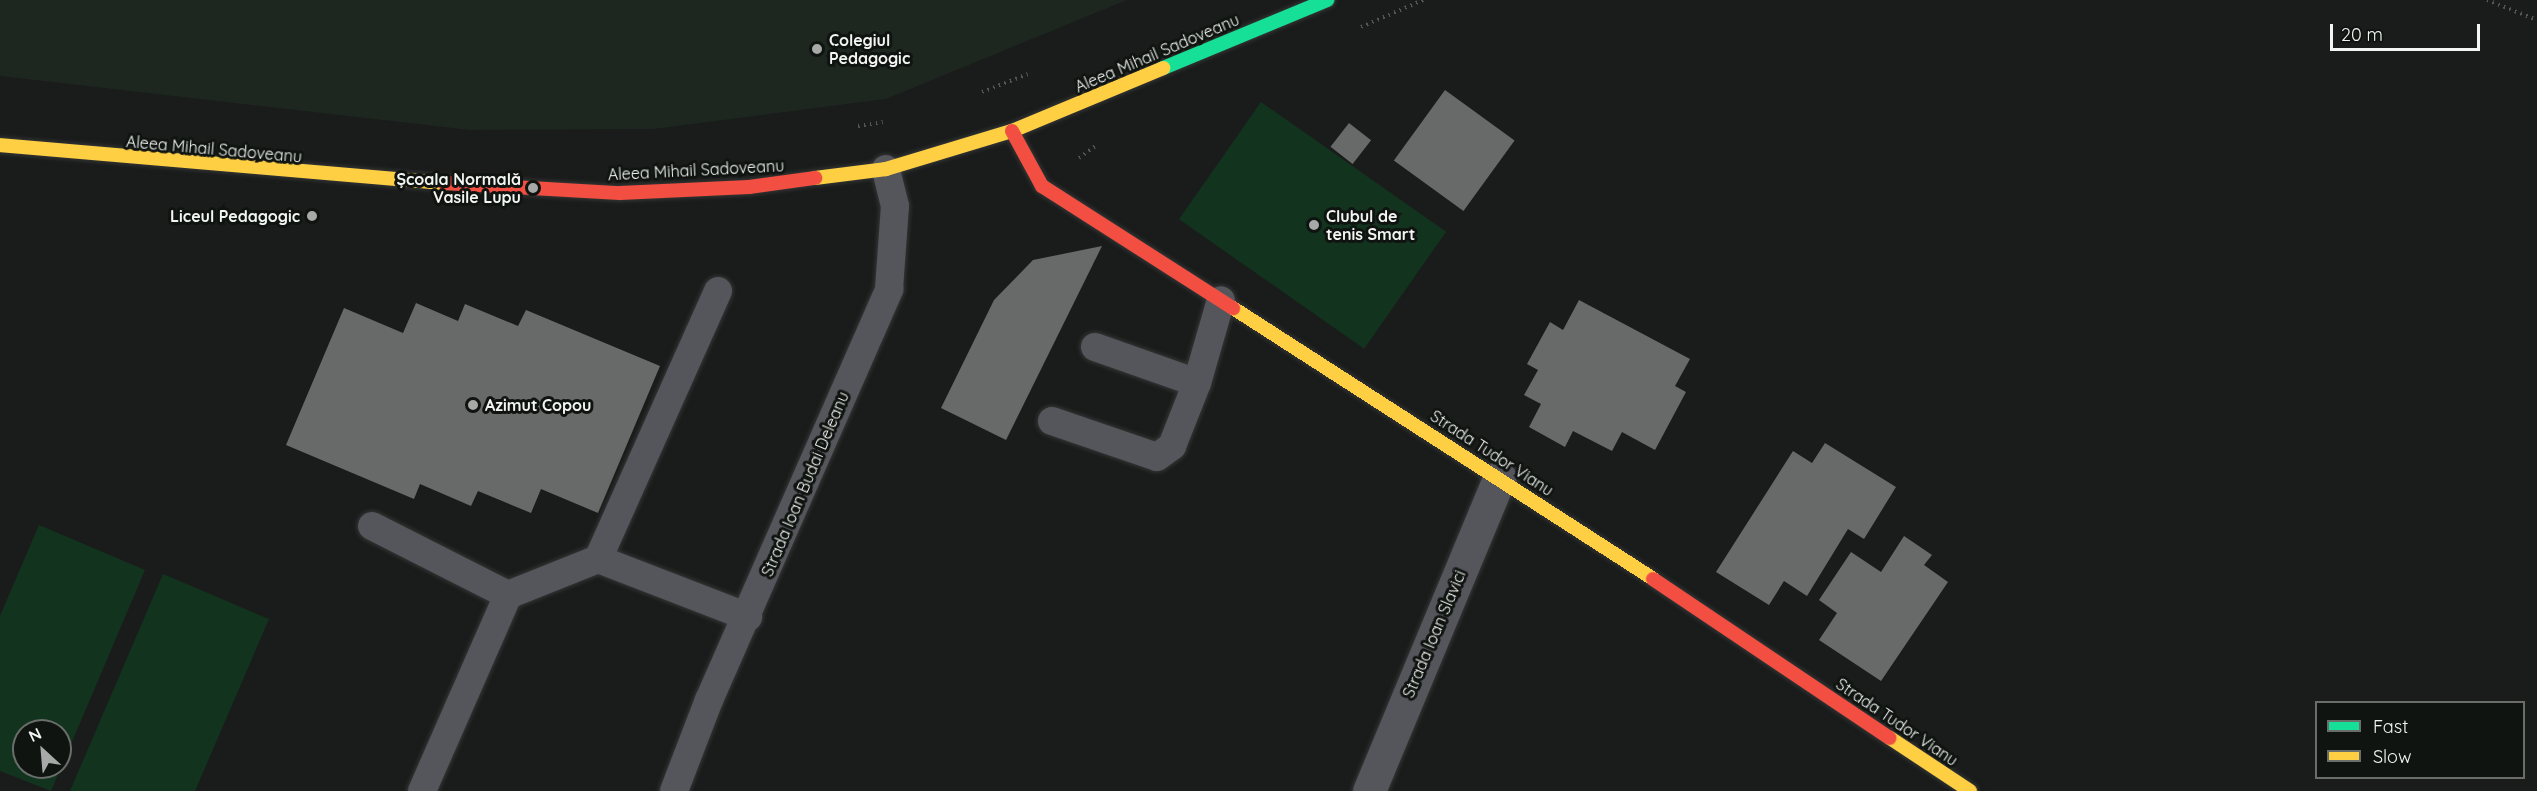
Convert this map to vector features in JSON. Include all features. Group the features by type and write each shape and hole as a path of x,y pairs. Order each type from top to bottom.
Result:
{"main road":[{"name":"Aleea Mihail Sadoveanu","path":"0,145 320,175 620,193 750,187 886,169 1012,131 1327,0"},
{"name":"Strada Tudor Vianu","path":"1012,131 1042,186 1500,477 1970,791"}],"street":[{"name":"Strada Ioan Slavici","path":"1369,791 1500,477"}],"lane":[{"name":"Strada Ioan Budai Deleanu","path":"674,791 889,289 895,206 886,169"},
{"path":"598,559 718,291"},
{"path":"1052,422 1157,457 1172,446 1197,383 1221,300"},
{"path":"1095,347 1197,383"},
{"path":"372,526 508,595"},
{"path":"422,791 508,595 598,559 748,617"}],"path":[{"path":"2487,0 2537,20"},
{"path":"973,96 1037,71"},
{"path":"850,127 896,120"}],"shaded area":[{"path":"0,0 1127,0 886,99 654,129 470,130 0,76"}],"green space":[{"name":"Clubul de tenis Smart","path":"1261,102 1446,232 1364,349 1179,219"},
{"path":"39,525 145,570 72,742 72,719 12,719 12,776 0,771 0,616"},
{"path":"163,574 269,619 195,791 70,791"},
{"path":"20,779 56,779 51,791"}],"building":[{"path":"1445,90 1515,141 1463,211 1394,160"},
{"path":"1349,123 1371,140 1353,164 1331,147"},
{"path":"1102,246 1006,440 941,408 994,300 1033,260"},
{"path":"1579,300 1690,359 1675,386 1686,392 1655,450 1622,432 1612,451 1573,431 1565,447 1529,427 1541,404 1524,395 1538,370 1527,364 1550,322 1563,330"},
{"name":"Azimut Copou","path":"416,303 458,321 465,304 518,326 526,310 660,366 598,513 541,489 531,513 478,491 471,506 420,484 414,499 286,445 344,308 403,333"},
{"path":"1825,443 1896,487 1864,539 1848,529 1807,596 1784,581 1769,605 1716,572 1793,451 1812,463"},
{"path":"1904,536 1932,555 1924,565 1948,582 1881,681 1819,640 1837,613 1819,600 1851,552 1881,572"}],"traffic: fast":[{"path":"1163,68 1327,0"}],"traffic: slow":[{"path":"815,178 886,169 1012,131 1163,68"},
{"path":"0,145 444,183"},
{"path":"1233,308 1653,579"},
{"path":"1890,738 1970,791"}],"traffic: jam":[{"path":"1012,131 1042,186 1233,308"},
{"path":"444,183 620,193 749,187 815,178"},
{"path":"1653,579 1890,738"}],"place":[{"name":"Colegiul Pedagogic","path":"817,49"},
{"name":"Școala Normală Vasile Lupu","path":"533,188"},
{"name":"Liceul Pedagogic","path":"312,216"},
{"name":"Clubul de tenis Smart","path":"1314,225"},
{"name":"Azimut Copou","path":"473,405"}]}
